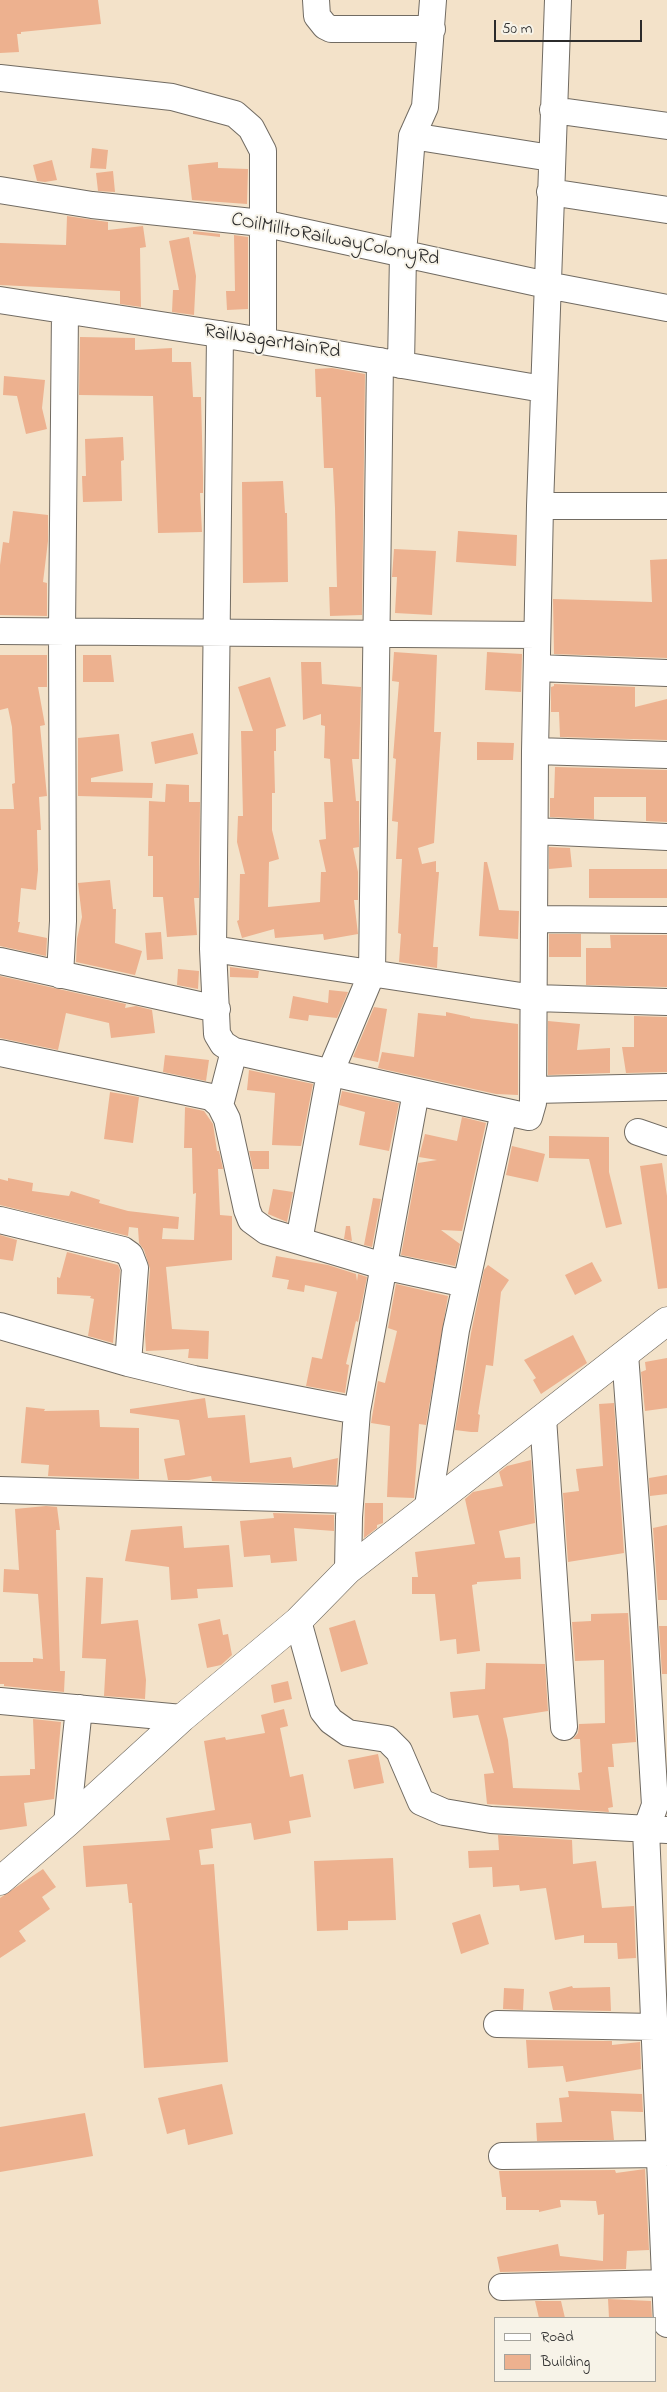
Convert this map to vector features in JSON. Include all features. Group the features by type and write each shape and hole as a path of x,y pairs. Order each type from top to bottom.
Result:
{"main road":[{"path":"0,1881 182,1718 298,1621 348,1570 667,1321"}],"street":[{"path":"316,0 317,16 325,26 331,29 432,30"},
{"path":"299,1241 330,1073 372,973 377,634 391,363 403,254 412,136 425,107 434,0"},
{"path":"220,334 213,949 217,1034 222,1044 234,1051 529,1117 534,1103 535,751 543,389 558,0"},
{"path":"0,78 172,97 235,114 252,128 263,151 263,341"},
{"path":"553,110 667,126"},
{"path":"412,136 551,158"},
{"name":"COilMilltoRailwayColonyRd","path":"0,190 92,205 262,223 547,285 667,308"},
{"path":"550,192 667,210"},
{"name":"RailNagarMainRd","path":"0,300 263,341 543,389"},
{"path":"60,975 63,921 62,631 65,310"},
{"path":"540,506 667,506"},
{"path":"0,631 537,635"},
{"path":"537,668 667,673"},
{"path":"535,751 667,755"},
{"path":"536,832 667,838"},
{"path":"535,919 667,920"},
{"path":"213,949 534,998 667,1002"},
{"path":"0,961 217,1009"},
{"path":"220,1105 234,1051"},
{"path":"0,1053 211,1097 220,1105 227,1119 247,1210 251,1220 266,1231 299,1241 383,1266 466,1284"},
{"path":"534,1090 667,1087"},
{"path":"348,1570 350,1500 356,1411 416,1092"},
{"path":"428,1506 456,1330 504,1112"},
{"path":"638,1132 667,1142"},
{"path":"0,1220 123,1250 130,1255 135,1268 128,1363"},
{"path":"0,1326 128,1363 194,1379 356,1411"},
{"path":"625,1354 657,1830 655,2027 664,2204 667,2324"},
{"path":"543,1418 564,1727"},
{"path":"0,1490 350,1500"},
{"path":"298,1621 322,1711 331,1721 348,1733 387,1739 399,1751 421,1802 444,1812 491,1820 657,1830"},
{"path":"0,1701 182,1718"},
{"path":"67,1823 79,1708"},
{"path":"497,2024 655,2027"},
{"path":"502,2156 660,2154"},
{"path":"502,2287 666,2284"}],"building":[{"path":"0,0 98,0 101,24 21,32 21,34 17,34 19,52 0,53"},
{"path":"92,148 108,150 106,169 90,168"},
{"path":"52,160 57,180 37,181 33,165"},
{"path":"218,162 218,168 248,169 247,204 192,200 188,165"},
{"path":"113,171 115,192 98,191 96,173"},
{"path":"67,216 108,222 108,230 143,226 146,247 140,248 141,307 120,304 120,291 0,285 0,243 66,245"},
{"path":"193,231 220,234 220,237 193,234"},
{"path":"234,235 248,237 248,309 227,310 226,291 235,291"},
{"path":"189,237 196,276 194,315 172,312 173,290 179,290 169,241"},
{"path":"80,337 135,338 135,350 172,348 172,362 191,362 193,397 201,397 203,493 200,493 202,532 158,533 153,396 79,395"},
{"path":"332,368 365,374 362,615 330,616 329,587 337,587 333,468 324,468 321,397 316,397 315,369"},
{"path":"4,376 45,380 42,408 47,429 26,434 17,396 3,395"},
{"path":"123,437 124,460 121,461 122,501 83,502 82,476 86,476 85,439"},
{"path":"283,481 285,513 287,513 288,582 243,583 242,482"},
{"path":"13,511 48,515 48,541 43,582 47,583 47,616 0,615 0,565 3,542 9,543"},
{"path":"458,531 517,535 516,566 456,562"},
{"path":"394,549 436,551 432,615 395,613 397,577 392,577"},
{"path":"667,559 667,658 554,654 553,599 652,602 650,560"},
{"path":"394,652 437,655 434,732 441,732 434,843 418,848 422,864 436,861 436,872 439,872 433,947 438,947 437,968 399,962 401,934 398,933 402,859 396,859 398,822 392,821 396,759 393,758 399,682 392,681"},
{"path":"487,652 522,654 521,692 485,690"},
{"path":"0,655 47,655 47,687 38,687 45,725 40,726 47,796 39,797 41,830 37,830 38,870 36,890 21,888 18,922 20,922 18,932 47,938 46,956 0,946 0,809 14,809 12,784 15,783 12,727 8,708 0,710"},
{"path":"83,655 111,655 114,682 83,682"},
{"path":"301,662 321,662 322,684 361,687 359,759 352,759 356,801 359,801 359,847 353,848 358,872 358,900 354,900 358,934 324,940 323,934 275,938 274,929 242,938 237,921 239,920 240,874 245,874 237,842 238,816 243,816 241,731 253,731 238,687 270,677 286,726 276,729 276,751 274,751 275,793 272,793 272,830 279,859 269,862 268,907 320,902 321,872 326,872 319,840 326,839 324,802 333,802 330,759 324,758 325,726 321,725 321,714 303,720"},
{"path":"554,684 635,687 635,707 667,699 667,740 560,737 559,712 551,712 551,687"},
{"path":"193,733 198,754 155,764 151,742"},
{"path":"119,734 123,771 91,778 91,782 153,783 152,798 78,796 78,738"},
{"path":"477,742 514,743 513,760 477,760"},
{"path":"555,767 667,770 667,822 646,821 646,797 594,797 594,819 550,817 550,798 554,798"},
{"path":"166,784 189,785 189,802 200,802 199,898 194,898 197,935 167,937 163,897 153,897 153,856 148,856 149,801 165,802"},
{"path":"549,847 570,848 572,867 549,869"},
{"path":"484,862 487,862 499,910 519,911 518,939 479,936"},
{"path":"589,869 667,869 667,898 589,898"},
{"path":"110,880 113,909 116,909 115,943 142,951 135,975 76,962 77,939 82,917 78,883"},
{"path":"161,932 163,959 147,960 145,933"},
{"path":"549,934 581,934 581,957 549,957"},
{"path":"610,935 667,935 667,987 586,985 586,948 611,948"},
{"path":"230,967 259,971 258,978 230,977"},
{"path":"178,969 199,971 198,989 177,985"},
{"path":"0,976 126,1004 125,1008 136,1006 152,1010 155,1033 111,1038 109,1023 66,1013 58,1050 0,1038"},
{"path":"329,990 348,992 337,1018 309,1015 308,1021 289,1018 293,996 328,1003"},
{"path":"374,1007 387,1009 378,1062 353,1057"},
{"path":"446,1012 470,1018 518,1024 518,1095 496,1094 378,1068 382,1052 414,1057 418,1013 446,1016"},
{"path":"634,1016 667,1017 667,1072 626,1073 622,1047 634,1047"},
{"path":"548,1021 580,1024 577,1050 610,1048 610,1073 548,1075"},
{"path":"165,1055 209,1060 206,1081 163,1072"},
{"path":"249,1070 313,1084 301,1146 272,1145 275,1093 247,1090"},
{"path":"342,1091 399,1103 389,1151 359,1145 365,1112 339,1105"},
{"path":"110,1092 139,1097 133,1143 104,1139"},
{"path":"185,1107 204,1111 213,1124 217,1151 219,1151 223,1169 218,1169 220,1215 232,1216 232,1260 166,1267 172,1329 209,1331 208,1359 188,1358 189,1349 146,1351 145,1335 150,1269 144,1250 139,1243 138,1228 129,1227 128,1236 0,1205 0,1179 8,1181 8,1178 33,1183 32,1191 69,1196 71,1191 100,1200 99,1203 128,1211 179,1217 178,1229 163,1228 162,1239 194,1240 196,1193 193,1194 192,1148 184,1148"},
{"path":"462,1117 486,1123 462,1231 441,1230 460,1244 455,1266 401,1255 418,1163 437,1160 419,1157 425,1134 457,1141"},
{"path":"549,1136 609,1137 609,1172 622,1224 606,1228 589,1159 549,1158"},
{"path":"512,1146 545,1154 538,1182 506,1175"},
{"path":"249,1151 269,1151 269,1169 253,1169"},
{"path":"662,1163 667,1196 667,1288 658,1289 640,1166"},
{"path":"273,1189 293,1192 287,1222 268,1214"},
{"path":"373,1198 381,1199 372,1247 364,1245"},
{"path":"346,1226 350,1226 352,1241 344,1239"},
{"path":"0,1235 17,1240 13,1261 0,1259"},
{"path":"67,1252 118,1265 120,1270 113,1343 88,1336 94,1299 90,1298 91,1296 57,1294 57,1277 60,1278"},
{"path":"276,1256 328,1265 356,1274 357,1281 358,1274 367,1277 358,1322 356,1321 346,1364 349,1365 345,1393 306,1386 312,1357 322,1359 337,1292 305,1285 304,1292 287,1289 289,1280 272,1277"},
{"path":"592,1262 602,1281 575,1295 565,1275"},
{"path":"488,1265 509,1280 501,1292 493,1366 486,1365 478,1414 480,1415 478,1432 455,1430 471,1333 484,1270"},
{"path":"396,1284 448,1296 426,1425 419,1424 414,1498 387,1497 390,1426 371,1423 378,1381 385,1383 397,1331 388,1328"},
{"path":"573,1335 587,1363 541,1394 533,1380 536,1378 524,1360"},
{"path":"667,1358 667,1408 645,1411 641,1372 646,1370 645,1362"},
{"path":"205,1398 208,1418 245,1415 250,1463 291,1457 293,1468 338,1458 336,1485 212,1481 211,1476 189,1480 168,1480 164,1459 185,1455 179,1420 130,1413 130,1409"},
{"path":"614,1403 624,1553 568,1562 563,1493 579,1491 576,1469 603,1466 599,1404"},
{"path":"26,1407 45,1409 44,1411 99,1410 100,1427 139,1428 139,1479 48,1476 49,1465 21,1463"},
{"path":"531,1460 535,1523 499,1531 505,1558 520,1557 521,1579 477,1582 477,1584 472,1585 480,1651 457,1654 456,1639 440,1641 435,1594 412,1594 412,1577 418,1577 415,1552 475,1544 465,1499 473,1492 503,1486 499,1472 507,1466"},
{"path":"667,1475 667,1494 650,1496 649,1478"},
{"path":"365,1503 383,1503 383,1523 377,1525 377,1528 364,1538"},
{"path":"46,1506 57,1507 60,1530 56,1530 60,1671 65,1671 64,1692 0,1684 0,1662 33,1662 33,1658 43,1659 38,1594 3,1592 4,1569 19,1570 15,1509"},
{"path":"273,1513 334,1515 334,1531 294,1528 297,1561 271,1563 270,1555 244,1557 240,1521 274,1518"},
{"path":"667,1525 667,1600 658,1600 653,1528"},
{"path":"182,1526 184,1548 229,1545 233,1587 197,1589 198,1598 171,1600 169,1567 125,1561 131,1530"},
{"path":"86,1577 103,1578 101,1624 138,1620 146,1680 145,1699 104,1696 106,1659 82,1658"},
{"path":"628,1613 636,1742 612,1744 614,1767 608,1767 613,1807 608,1808 609,1812 487,1804 484,1774 494,1773 478,1715 453,1718 450,1692 485,1689 486,1663 545,1664 548,1711 503,1718 508,1740 513,1788 580,1790 578,1773 582,1772 580,1739 573,1739 578,1733 579,1724 605,1723 604,1660 575,1661 572,1622 591,1621 591,1614"},
{"path":"220,1619 223,1635 228,1634 232,1655 221,1665 207,1668 198,1624"},
{"path":"355,1620 368,1664 341,1672 329,1628"},
{"path":"659,1626 667,1626 667,1674 662,1674"},
{"path":"288,1681 292,1699 274,1703 271,1685"},
{"path":"284,1709 288,1726 280,1728 290,1777 303,1774 311,1817 289,1821 291,1833 254,1840 251,1823 211,1829 213,1848 199,1850 201,1865 214,1864 228,2062 144,2068 132,1903 129,1903 127,1884 86,1887 83,1846 170,1840 166,1818 215,1810 204,1741 225,1737 226,1740 265,1733 261,1715"},
{"path":"33,1719 61,1722 54,1799 24,1803 27,1826 0,1830 0,1776 30,1775 30,1769 35,1769"},
{"path":"378,1754 384,1783 354,1789 348,1760"},
{"path":"498,1835 572,1840 573,1864 596,1861 602,1908 634,1906 636,1958 618,1959 617,1943 584,1943 584,1935 555,1940 546,1888 520,1891 519,1885 493,1887 492,1867 469,1868 468,1851 499,1850"},
{"path":"393,1858 396,1920 348,1921 348,1930 317,1931 314,1861"},
{"path":"43,1869 56,1887 42,1897 50,1909 19,1931 26,1941 0,1958 0,1898"},
{"path":"480,1914 489,1944 461,1954 452,1923"},
{"path":"572,1986 573,1988 610,1987 611,2011 553,2010 549,1992"},
{"path":"504,1988 524,1989 523,2010 503,2009"},
{"path":"526,2040 612,2041 612,2045 640,2042 641,2069 566,2082 563,2066 528,2068"},
{"path":"222,2084 233,2134 188,2145 185,2129 167,2134 158,2098"},
{"path":"568,2091 642,2094 643,2112 611,2111 614,2140 537,2141 536,2123 562,2122 559,2098 569,2097"},
{"path":"85,2113 93,2156 0,2172 0,2127"},
{"path":"645,2169 649,2250 627,2251 626,2269 500,2272 497,2257 558,2244 560,2256 603,2261 604,2214 598,2215 596,2201 560,2200 561,2207 539,2212 539,2210 506,2210 506,2197 502,2197 499,2171 615,2170 616,2173"},
{"path":"608,2299 651,2301 652,2317 609,2317"},
{"path":"535,2301 561,2301 565,2317 539,2317"}]}
